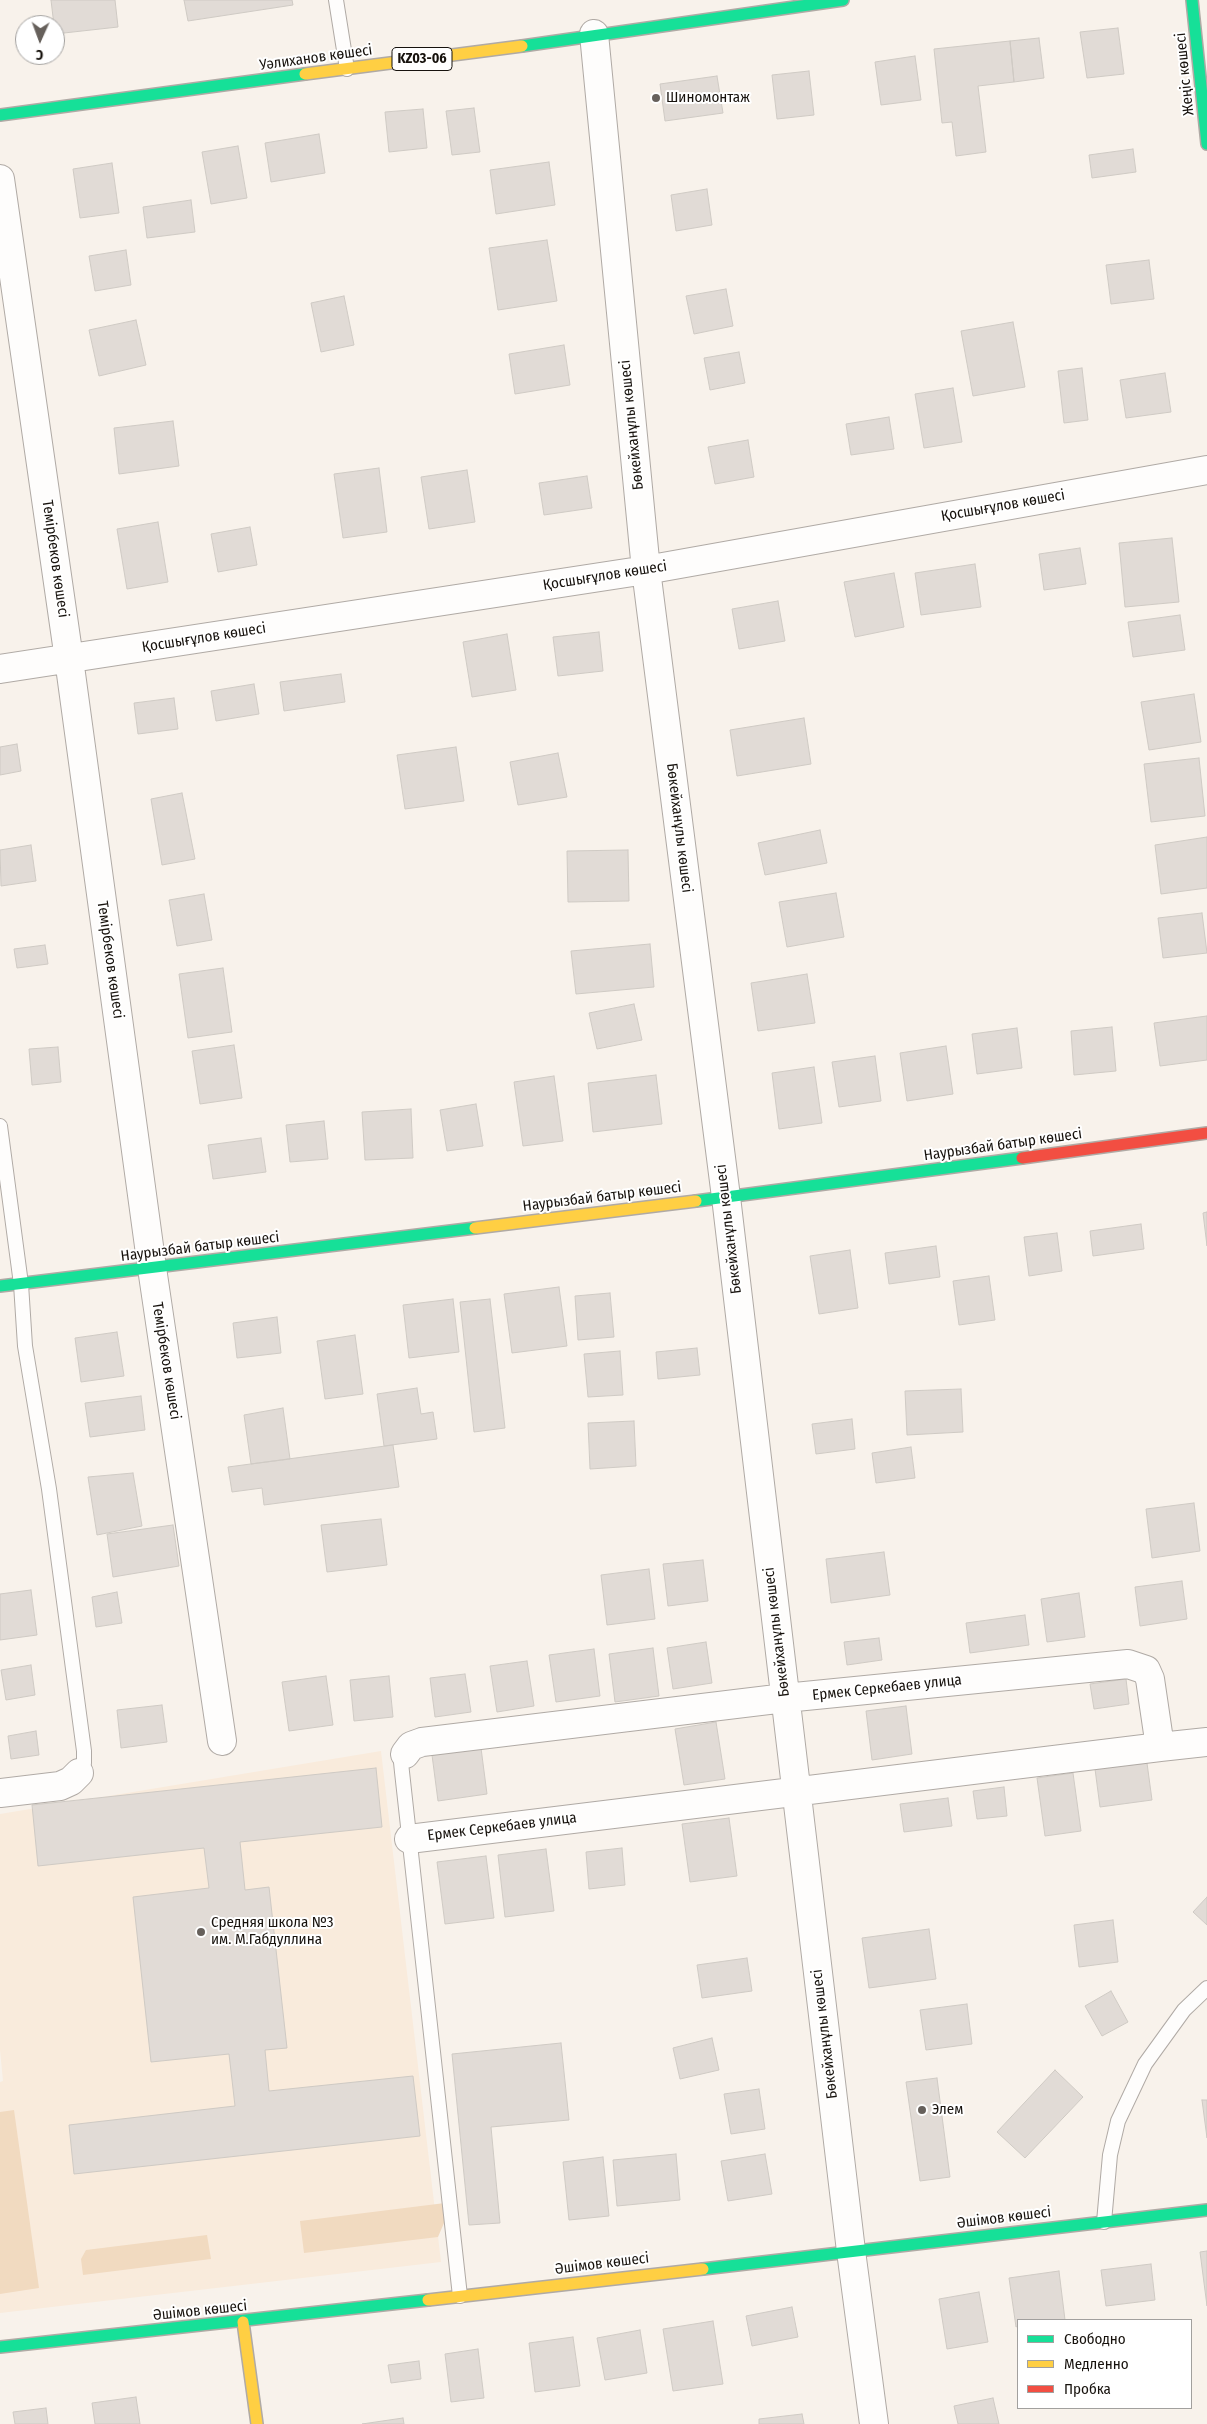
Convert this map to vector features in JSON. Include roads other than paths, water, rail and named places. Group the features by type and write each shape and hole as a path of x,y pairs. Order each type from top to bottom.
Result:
{"street":[{"name":"Уәлиханов көшесі","path":"0,115 843,0"},
{"name":"Жеңіс көшесі","path":"1192,0 1207,144"},
{"name":"Бөкейханұлы көшесі","path":"594,34 646,570 726,1197 851,2250 874,2424"},
{"name":"Темірбеков көшесі","path":"0,179 69,659 152,1268 222,1741"},
{"name":"Қосшығұлов көшесі","path":"0,669 646,570 1207,470"},
{"name":"Наурызбай батыр көшесі","path":"0,1286 726,1197 1207,1133"},
{"name":"Ермек Серкебаев улица","path":"405,1754 411,1746 422,1742 785,1698 1128,1664 1146,1670 1150,1679 1160,1747"},
{"name":"Ермек Серкебаев улица","path":"409,1839 796,1790 1207,1742"},
{"path":"0,1793 60,1786 71,1781 79,1773"},
{"name":"Әшімов көшесі","path":"0,2347 243,2322 1207,2210"},
{"path":"243,2322 257,2424"}],"lane":[{"path":"336,0 347,69"},
{"path":"0,1126 21,1284 25,1346 49,1489 84,1751 84,1763 79,1773"},
{"path":"405,1754 401,1762 460,2296"},
{"path":"1104,2222 1110,2155 1118,2120 1145,2064 1184,2010 1207,1988"}],"place":[{"name":"Шиномонтаж","path":"656,98"},
{"name":"Средняя школа №3 им. М.Габдуллина","path":"201,1932"},
{"name":"Элем","path":"922,2110"}]}
